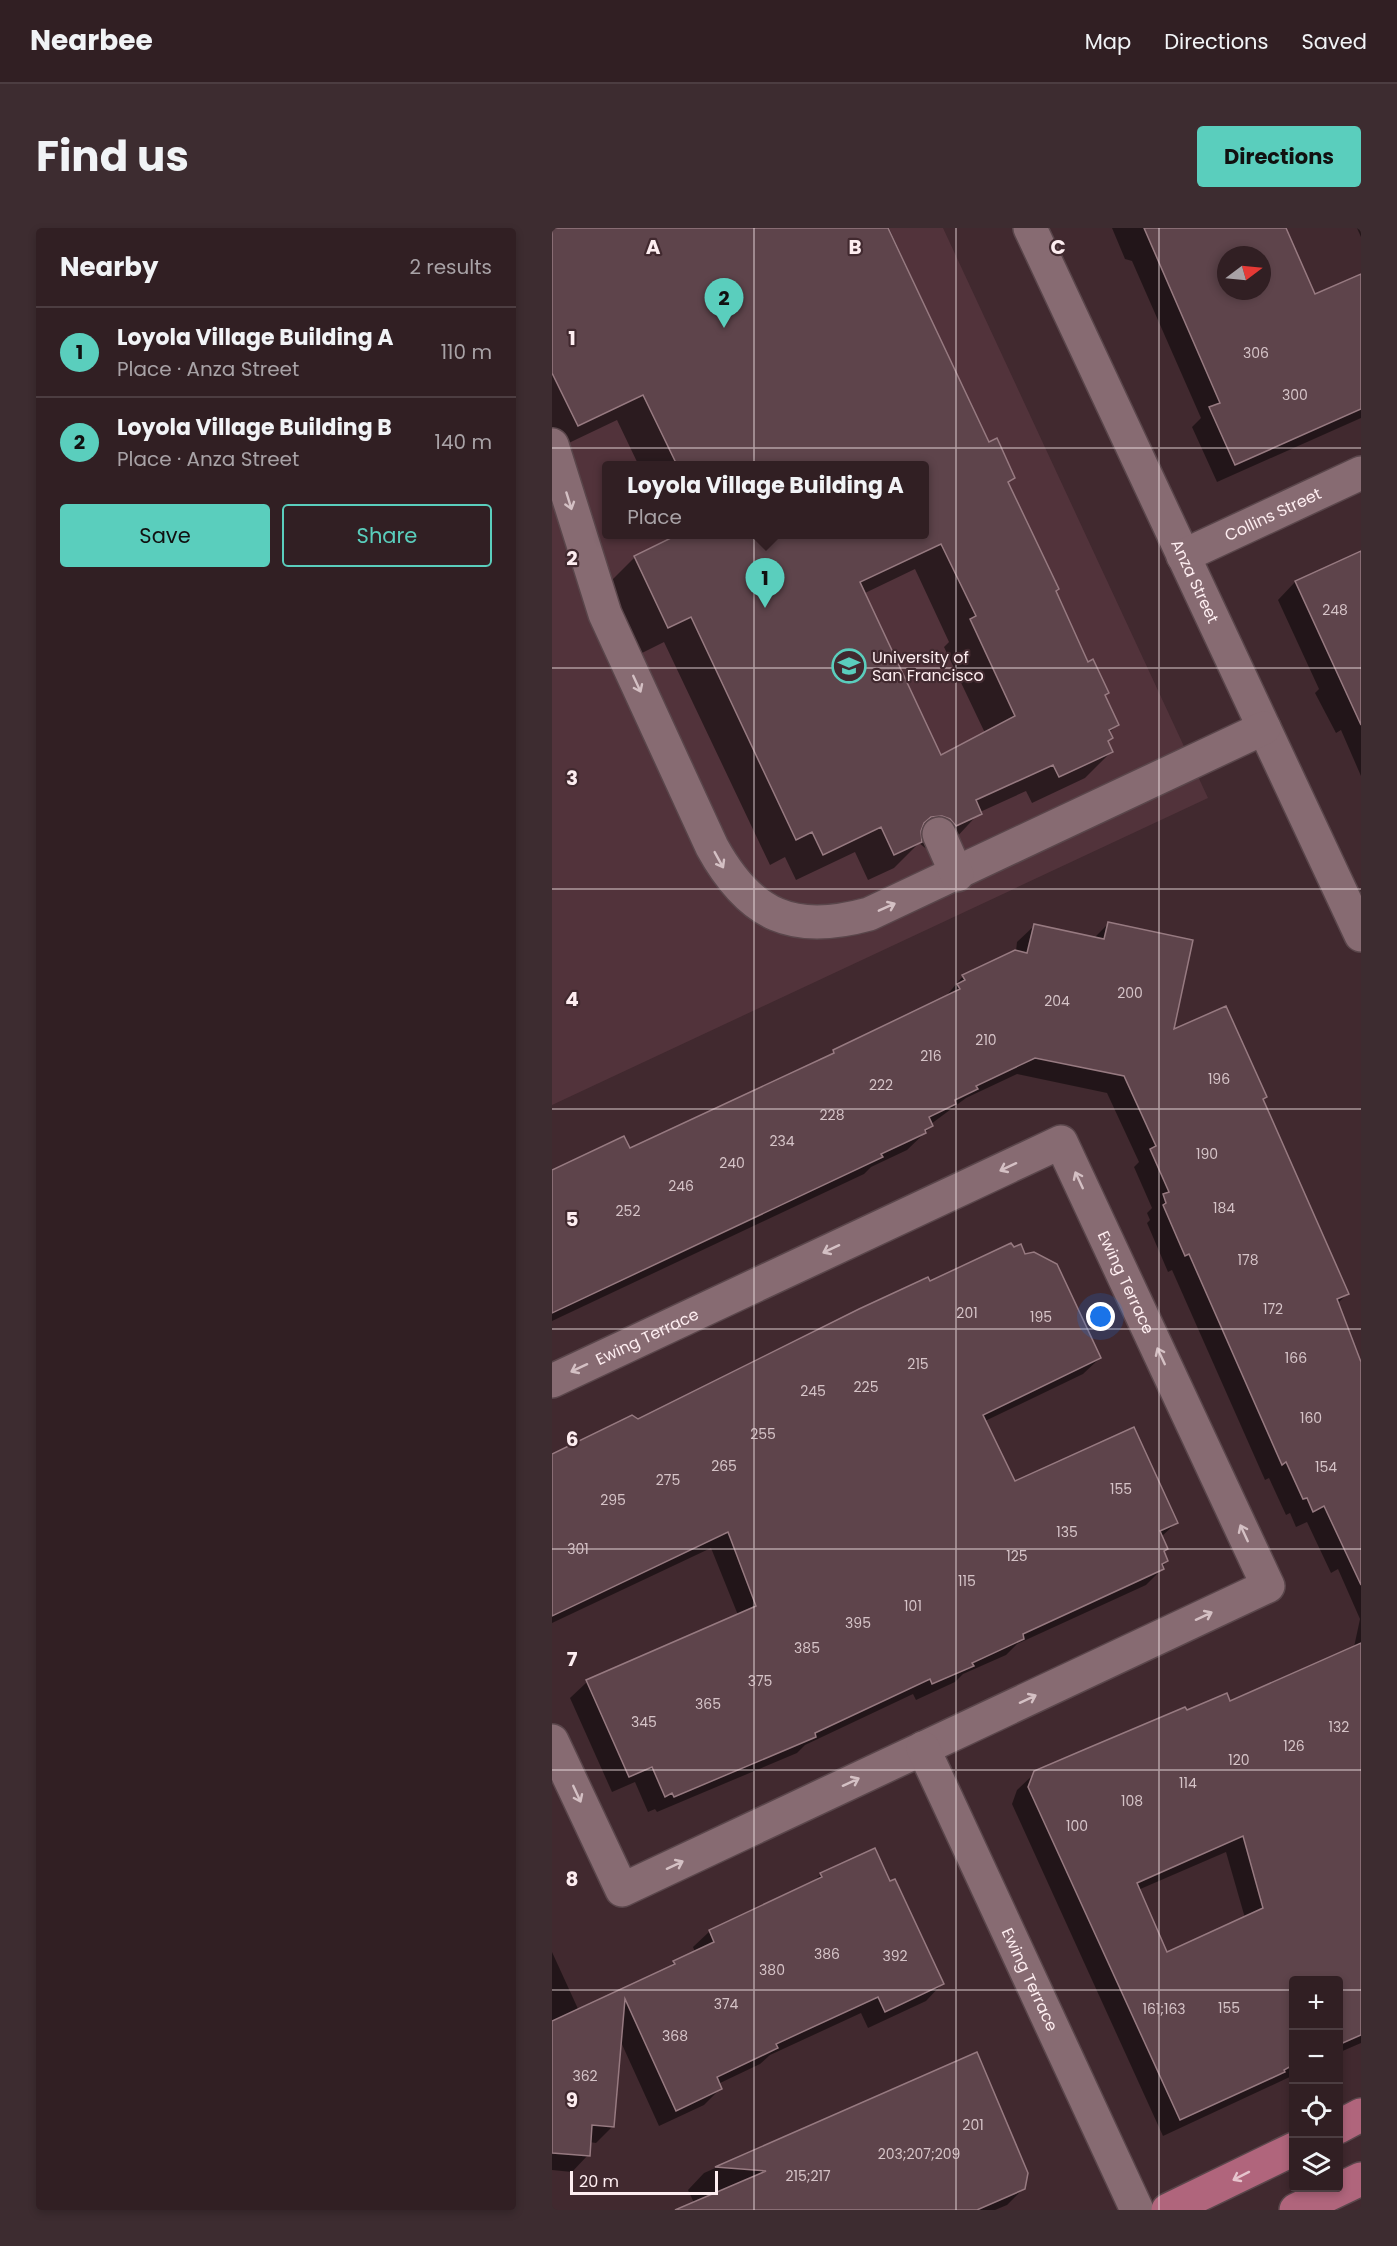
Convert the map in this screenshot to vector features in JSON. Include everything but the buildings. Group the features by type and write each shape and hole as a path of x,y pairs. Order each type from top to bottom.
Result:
{"main road":[{"path":"1343,2124 1361,2115"},
{"path":"1167,2210 1289,2151"},
{"path":"1296,2210 1361,2179"}],"street":[{"name":"Anza Street","path":"1030,228 1361,935"},
{"path":"552,445 605,614 712,847 726,873 744,894 764,910 786,919 813,924 840,922 869,914 957,875 1264,728"},
{"name":"Collins Street","path":"1183,556 1361,473"},
{"path":"939,834 957,875"},
{"name":"Ewing Terrace","path":"552,1381 1061,1142 1268,1586 622,1890 552,1741"},
{"name":"Ewing Terrace","path":"923,1748 1137,2210"}],"shaded area":[{"name":"University of San Francisco","path":"552,228 943,228 1208,798 552,1105"}],"place":[{"name":"Loyola Village Building B","path":"724,328"},
{"name":"Loyola Village Building A","path":"765,608"},
{"name":"University of San Francisco","path":"849,666"}]}
